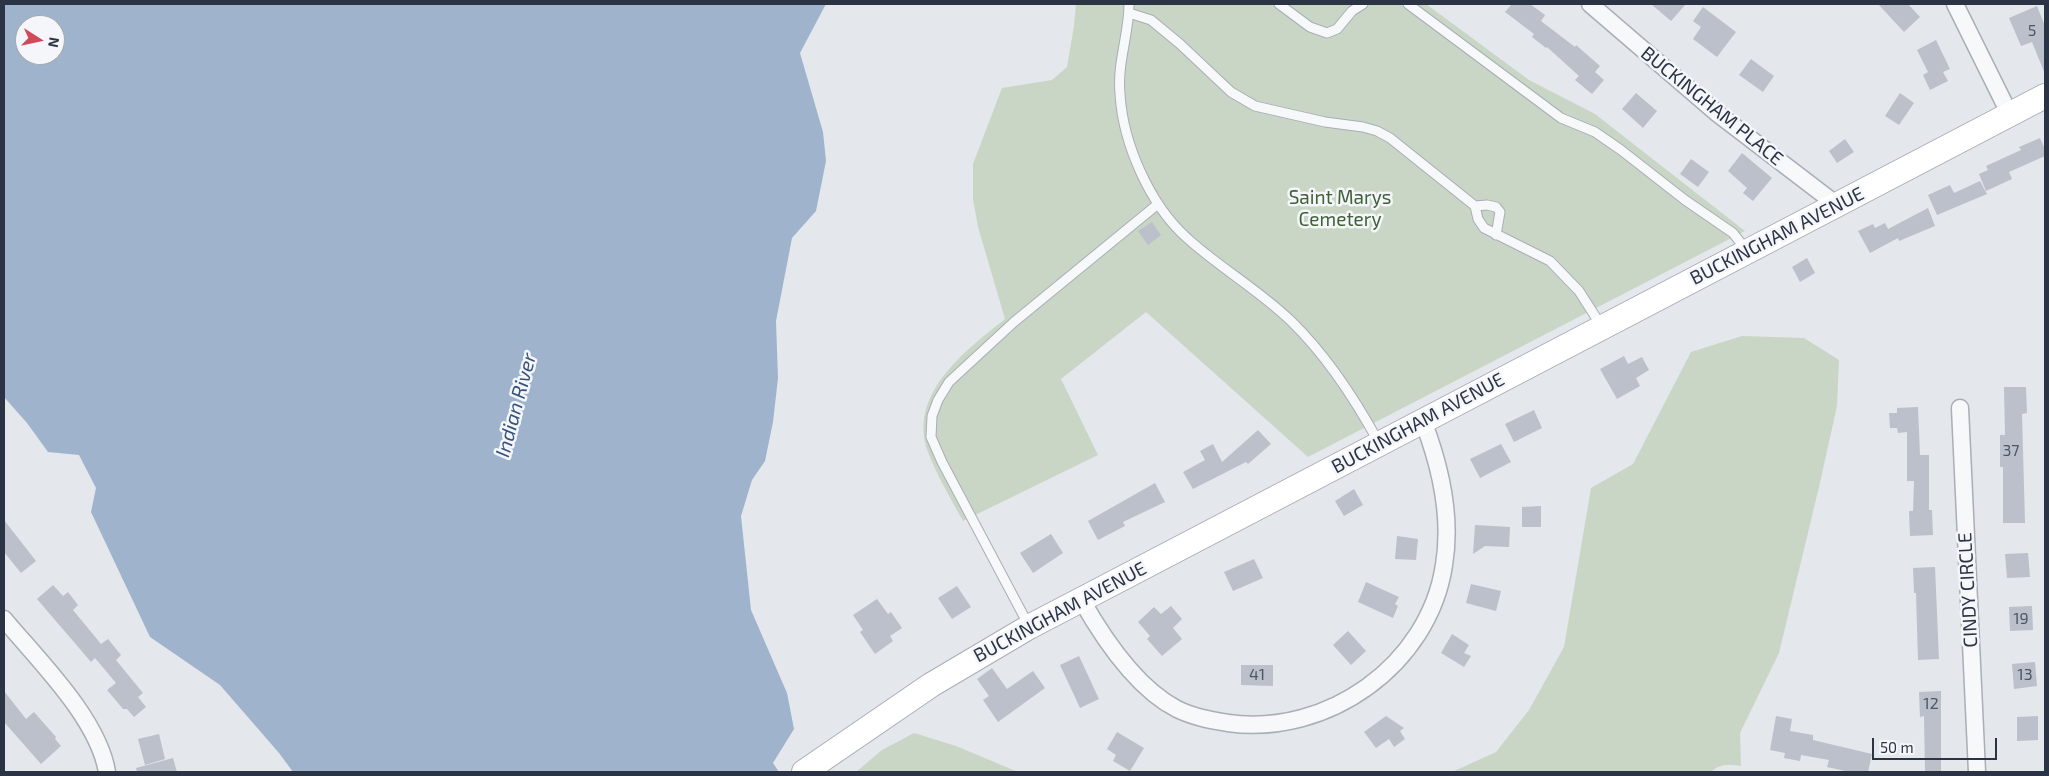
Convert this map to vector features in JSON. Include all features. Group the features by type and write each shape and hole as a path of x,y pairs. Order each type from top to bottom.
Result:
{"main road":[{"name":"BUCKINGHAM AVENUE","path":"804,772 931,685 1029,627 2045,96"}],"street":[{"name":"BUCKINGHAM PLACE","path":"1590,4 1718,114 1837,205"},
{"path":"1955,4 2010,115"},
{"name":"CINDY CIRCLE","path":"1960,408 1977,772"},
{"path":"1081,599 1092,620 1118,656 1142,682 1177,709 1198,717 1249,726 1276,724 1302,718 1339,705 1364,690 1386,672 1406,651 1421,629 1434,604 1444,565 1446,523 1432,445 1424,420"},
{"path":"4,619 73,702 92,732 107,772"}],"lane":[{"path":"1279,4 1310,27 1326,33 1337,29 1352,11 1363,4"},
{"path":"1408,4 1561,118 1595,132 1622,150 1685,200 1734,233 1747,252"},
{"path":"1379,444 1344,385 1316,346 1282,313 1186,237 1158,204 1139,167 1126,132 1120,94 1120,62 1129,8 1151,20 1180,44 1231,92 1255,106 1325,122 1363,127 1377,131 1390,138 1475,206 1478,219 1484,228 1528,248 1550,261 1579,291 1602,327"},
{"path":"1029,627 942,462 931,436 932,416 938,400 949,382 968,362 1158,204"},
{"path":"1475,206 1487,205 1496,207 1500,212 1496,235"}],"green space":[{"name":"Saint Marys Cemetery","path":"1076,4 1426,4 1529,80 1595,114 1745,231 1308,457 1146,312 1061,379 1098,455 963,521 944,487 928,452 924,431 926,411 933,393 944,375 958,359 1005,319 978,227 973,199 973,164 1002,88 1052,80 1067,67"},
{"path":"1742,336 1804,338 1839,360 1837,406 1779,653 1740,733 1741,766 1722,766 1711,772 1452,772 1496,752 1529,710 1564,647 1591,488 1633,464 1691,352"},
{"path":"914,733 956,746 1018,772 856,772 882,750"}],"water":[{"name":"Indian River","path":"4,4 826,4 800,53 823,132 826,161 816,211 792,238 776,321 778,378 773,422 765,461 752,480 741,516 751,610 787,693 794,729 773,763 779,772 293,772 220,685 150,637 91,512 96,488 79,455 48,452 27,423 4,397"}],"building":[{"path":"1512,4 1530,4 1545,15 1541,21 1575,47 1576,45 1600,66 1595,72 1604,80 1592,94 1575,80 1579,76 1547,47 1532,37 1534,34 1505,12"},
{"path":"1651,4 1686,4 1671,21"},
{"path":"1878,4 1908,4 1920,17 1904,32"},
{"path":"2037,6 2045,26 2045,74 2032,42 2021,46 2009,18"},
{"path":"1703,7 1736,32 1717,57 1693,39 1701,27 1693,21"},
{"path":"1936,40 1950,69 1943,72 1948,81 1930,90 1923,75 1928,72 1917,50"},
{"path":"1751,59 1774,76 1763,92 1739,75"},
{"path":"1636,93 1657,111 1643,128 1622,109"},
{"path":"1900,93 1914,103 1899,125 1885,116"},
{"path":"2040,138 2045,149 2045,156 2009,172 2012,179 1986,191 1979,174 1988,170 1986,166 2021,150 2019,147"},
{"path":"1845,139 1854,152 1837,163 1829,151"},
{"path":"1742,153 1772,178 1753,201 1743,193 1747,188 1728,171"},
{"path":"1691,159 1709,172 1698,187 1680,174"},
{"path":"1980,181 1987,194 1937,215 1928,195 1950,185 1954,193"},
{"path":"1928,208 1935,226 1899,241 1898,238 1870,253 1858,231 1873,224 1875,228 1885,223 1888,229"},
{"path":"1152,222 1161,235 1148,245 1138,231"},
{"path":"1807,258 1815,273 1800,282 1792,267"},
{"path":"1624,356 1628,364 1642,357 1649,370 1636,378 1640,386 1617,399 1600,369"},
{"path":"2004,387 2026,387 2027,413 2022,414 2025,523 2003,523 2003,467 2000,467 2000,435 2005,435"},
{"path":"1918,407 1920,455 1929,455 1929,510 1932,510 1933,535 1910,536 1909,511 1913,511 1914,481 1907,481 1907,432 1898,433 1897,428 1890,428 1889,413 1897,413 1897,408"},
{"path":"1534,410 1542,428 1514,442 1505,424"},
{"path":"1258,430 1271,444 1248,464 1246,462 1193,489 1183,472 1205,460 1200,451 1213,444 1222,462"},
{"path":"1501,444 1511,462 1480,478 1470,459"},
{"path":"1155,483 1165,502 1123,522 1125,526 1098,540 1088,521"},
{"path":"1354,489 1363,505 1344,516 1335,501"},
{"path":"1541,506 1541,527 1522,527 1522,507"},
{"path":"4,520 36,561 21,573 4,552"},
{"path":"1475,525 1510,527 1509,547 1485,546 1473,554"},
{"path":"1051,534 1063,553 1033,573 1020,553"},
{"path":"1397,536 1418,539 1416,560 1395,559"},
{"path":"2028,553 2030,577 2007,578 2005,554"},
{"path":"1254,559 1263,578 1233,591 1224,572"},
{"path":"1935,567 1939,659 1918,660 1916,593 1914,593 1913,568"},
{"path":"1366,582 1399,597 1395,604 1398,606 1393,618 1358,602"},
{"path":"1471,584 1501,591 1496,611 1466,603"},
{"path":"53,585 63,596 68,592 78,605 73,610 101,644 108,639 121,655 116,660 143,693 138,697 146,707 134,717 127,709 123,709 107,690 116,683 95,658 91,662 37,599"},
{"path":"957,586 971,607 952,619 938,598"},
{"path":"877,599 888,614 891,612 902,628 890,636 893,641 875,654 860,632 863,630 853,615"},
{"path":"1171,606 1182,619 1173,628 1182,639 1162,656 1147,639 1150,636 1138,622 1154,607 1161,614"},
{"path":"2032,606 2033,630 2010,631 2009,607"},
{"path":"1348,631 1366,651 1351,665 1333,645"},
{"path":"1452,634 1469,645 1464,653 1471,656 1464,667 1441,653"},
{"path":"1079,656 1099,699 1080,708 1060,665"},
{"path":"2035,662 2037,686 2014,689 2012,664"},
{"path":"1241,665 1273,665 1273,686 1241,685"},
{"path":"992,668 1007,689 1033,671 1045,688 998,722 983,700 989,696 977,679"},
{"path":"4,691 26,719 34,712 56,737 55,739 61,746 41,764 4,722"},
{"path":"1941,691 1941,772 1925,772 1924,716 1920,717 1919,692"},
{"path":"1386,716 1404,728 1400,731 1405,739 1394,747 1389,739 1376,748 1364,732"},
{"path":"1776,716 1792,719 1790,731 1813,735 1813,740 1872,754 1868,772 1850,772 1827,767 1829,760 1801,755 1800,761 1784,758 1785,753 1770,750"},
{"path":"2038,716 2038,740 2017,741 2017,717"},
{"path":"1117,732 1144,748 1130,771 1113,761 1116,755 1107,749"},
{"path":"159,734 165,759 145,765 138,739"},
{"path":"173,758 177,772 137,772 136,768"}]}
